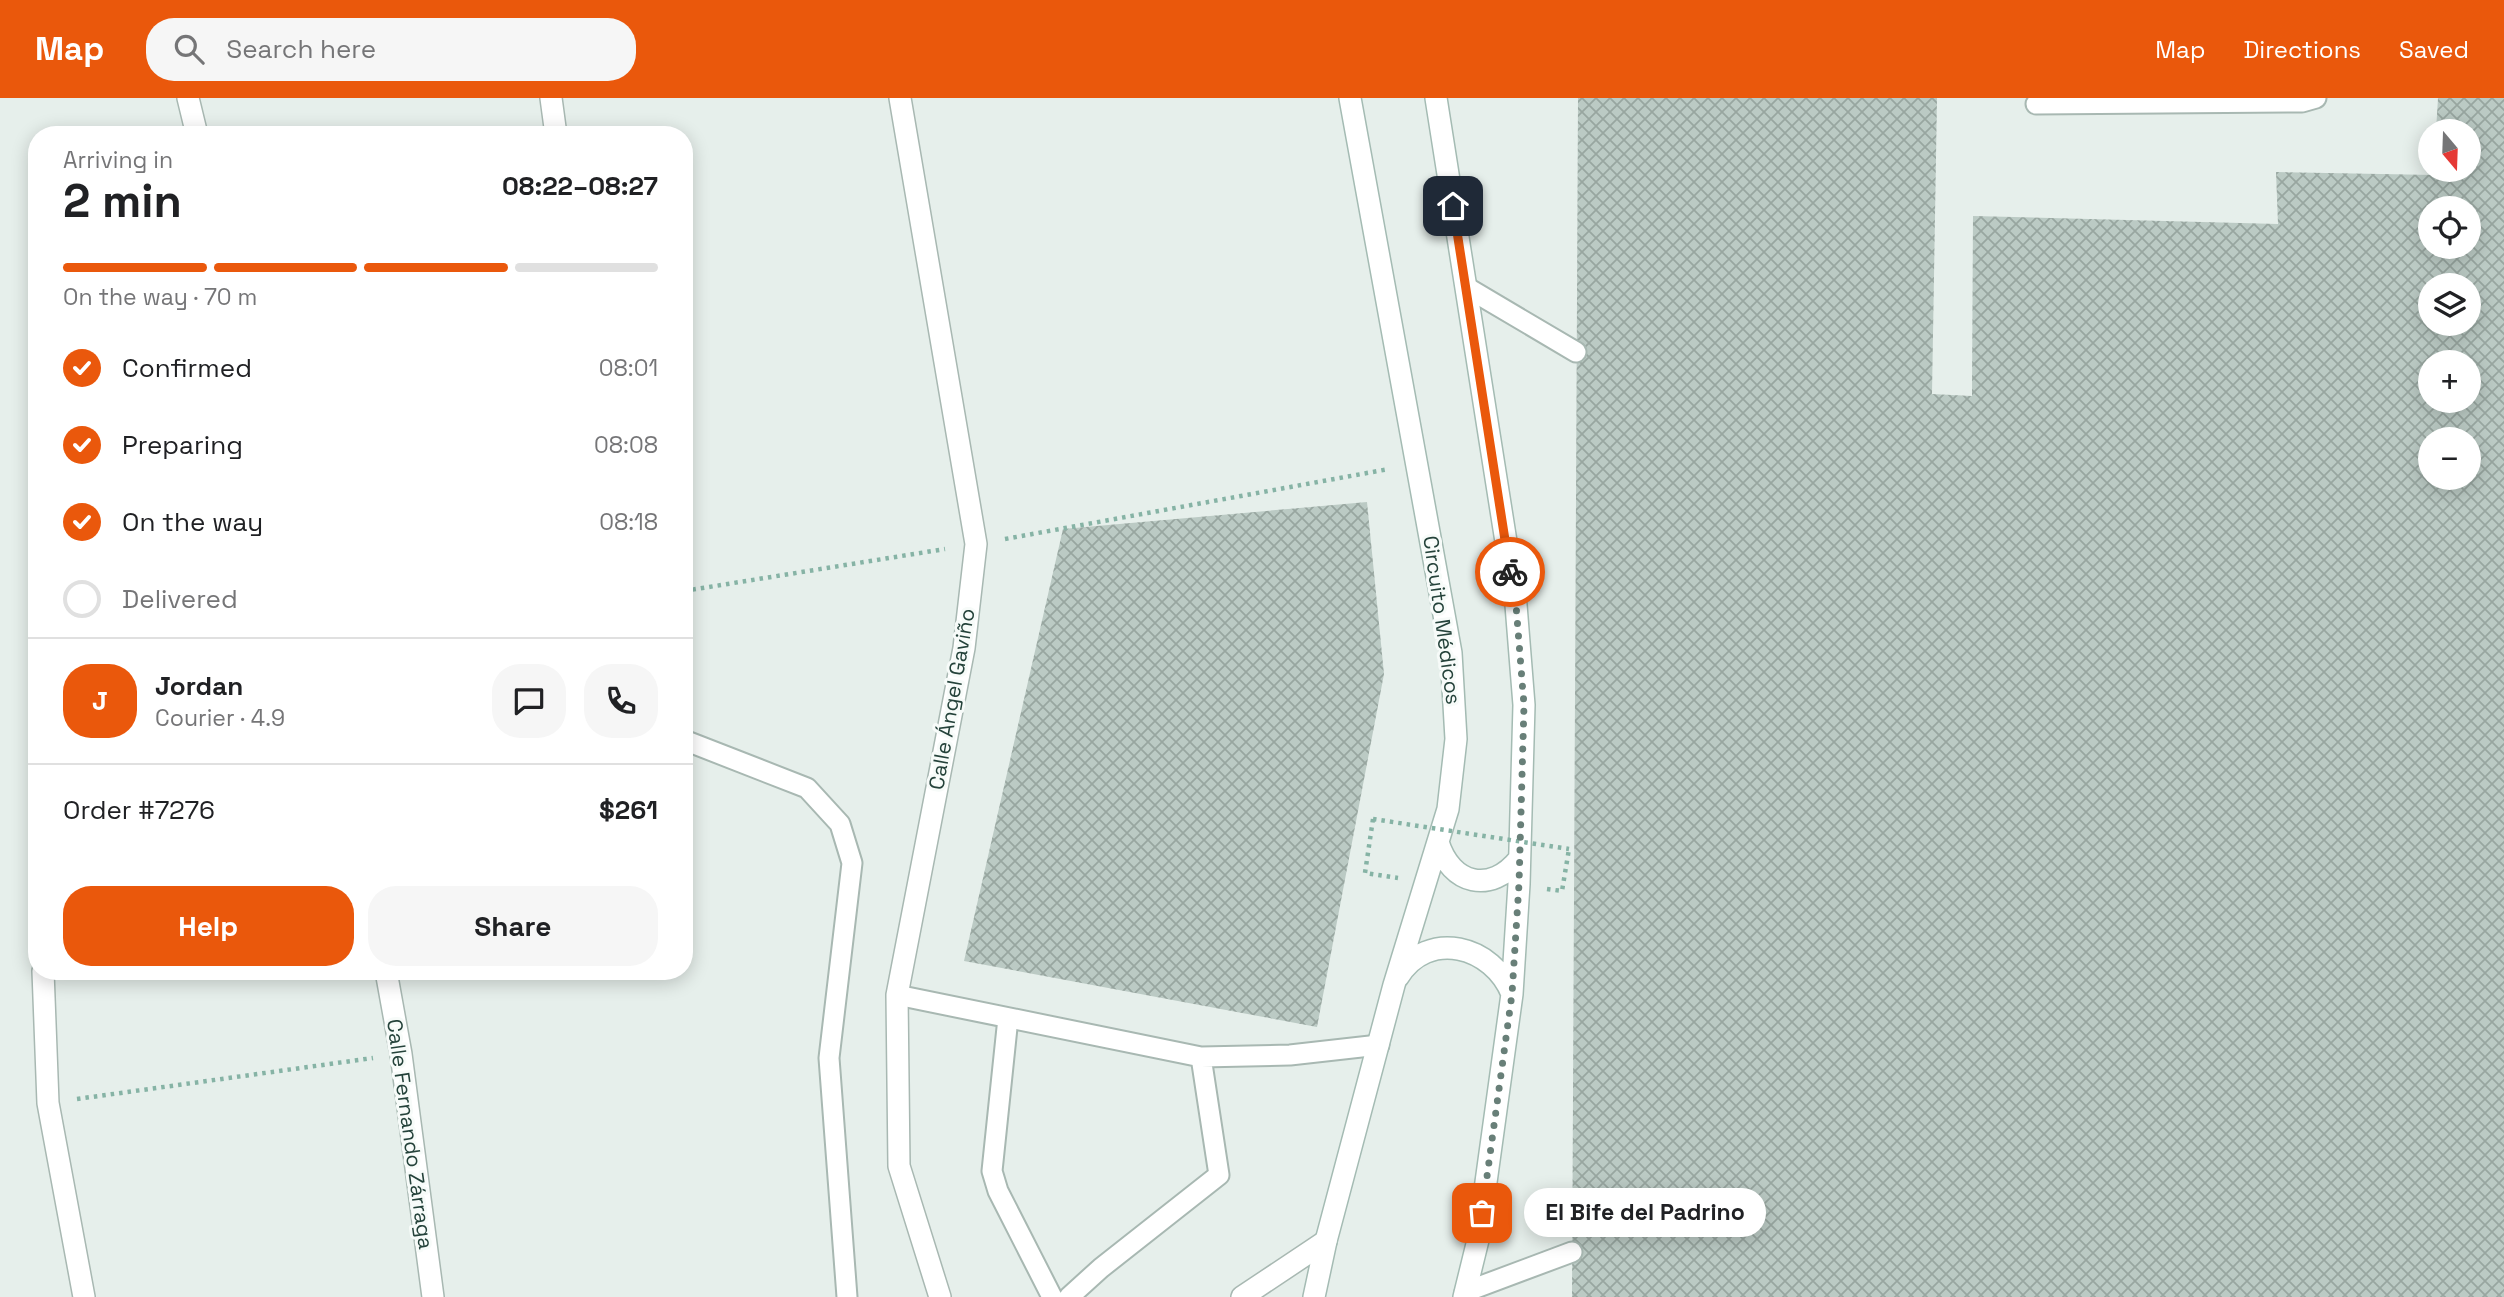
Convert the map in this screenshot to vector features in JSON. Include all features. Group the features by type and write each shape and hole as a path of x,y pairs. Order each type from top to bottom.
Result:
{"main road":[{"path":"188,98 195,126"},
{"path":"551,98 554,126"},
{"name":"Calle Ángel Gaviño","path":"900,98 976,544 964,648 897,995 899,1166 940,1297"},
{"name":"Circuito Médicos","path":"1314,1297 1326,1241 1394,985 1448,809 1456,739 1451,653 1350,98"},
{"path":"1436,98 1516,605 1524,705 1520,859 1512,994 1478,1240 1465,1294"},
{"path":"1438,842 1449,866 1471,880 1485,881 1499,877 1511,870 1520,859"},
{"path":"1394,985 1402,972 1426,953 1457,948 1471,951 1497,968 1512,994"},
{"path":"43,980 48,1103 84,1297"},
{"name":"Calle Fernando Zárraga","path":"388,980 401,1054 433,1297"},
{"path":"1242,1297 1326,1241"}],"lane":[{"path":"2036,104 2302,102 2316,98"},
{"path":"1466,287 1576,352"},
{"path":"693,744 807,788 840,824 852,863 830,1058 847,1297"},
{"path":"897,995 1201,1057 1290,1055 1379,1045"},
{"path":"1008,1018 992,1171 998,1191 1052,1297"},
{"path":"1069,1297 1101,1268 1219,1175 1201,1057"},
{"path":"1465,1294 1572,1252"}],"path":[{"path":"693,591 976,544 1418,464"},
{"path":"1365,873 1373,819 1569,849 1562,891"},
{"path":"48,1103 401,1054"}],"building":[{"path":"1578,98 1937,98 1932,394 1972,396 1973,216 2278,224 2276,172 2418,175 2418,182 2482,182 2482,119 2437,119 2438,98 2504,98 2504,1297 1572,1297"},
{"path":"1367,502 1384,674 1317,1027 964,961 1063,529"}],"way so far":[{"path":"1482,1213 1512,994 1519,884 1524,705 1516,605 1510,572"}],"place":[{"name":"El Bife del Padrino","path":"1482,1213"}],"route":[{"path":"1453,206 1510,572"}]}
